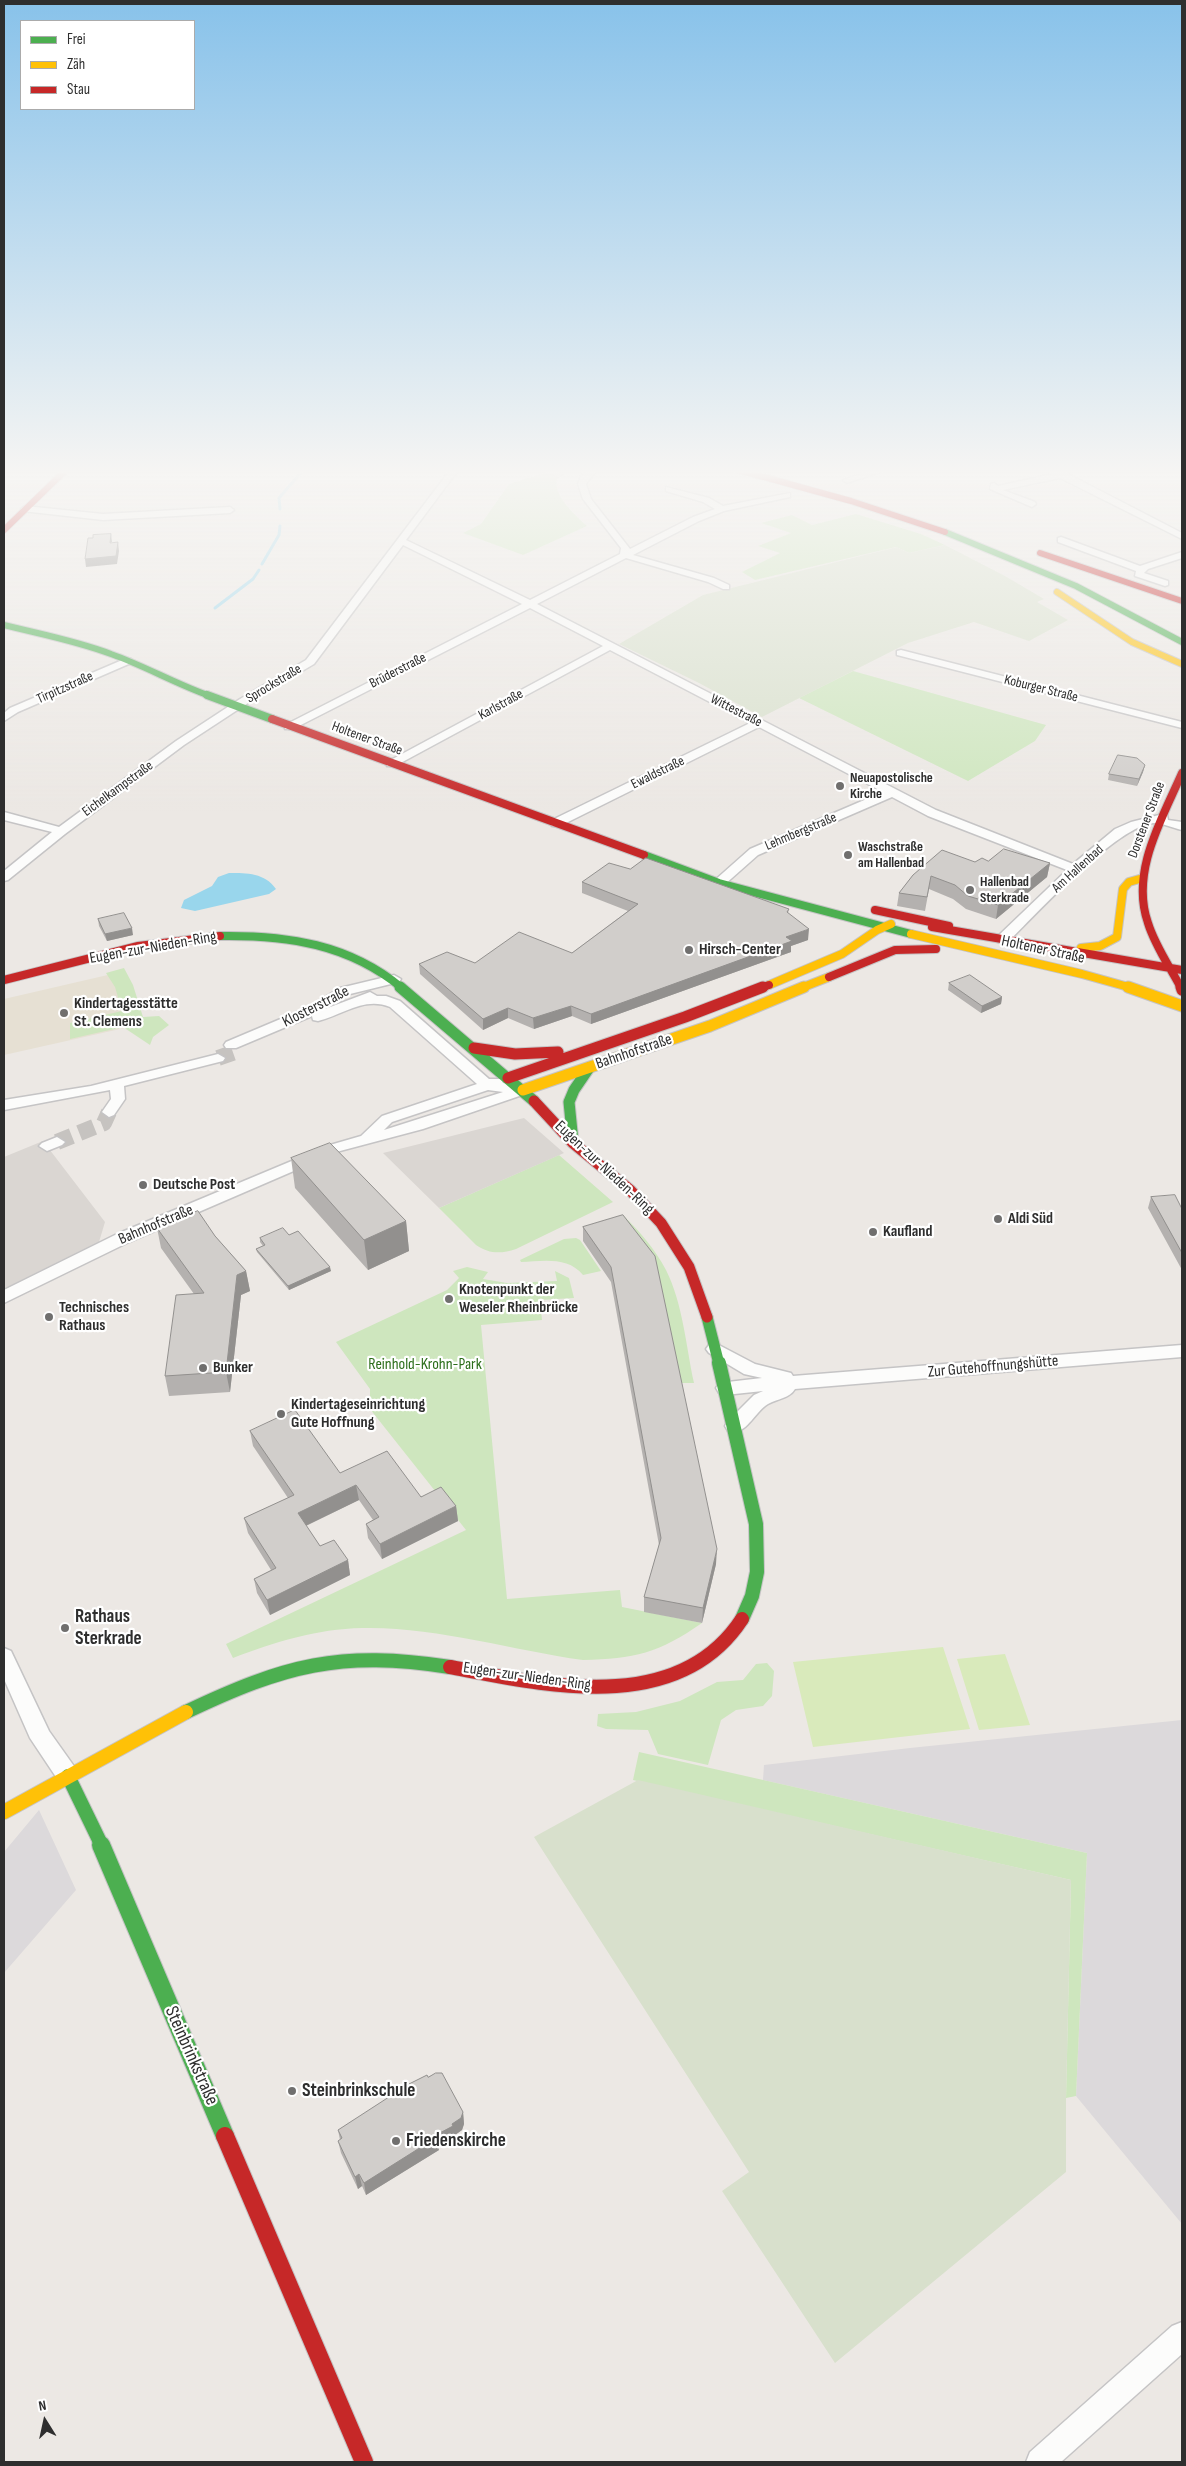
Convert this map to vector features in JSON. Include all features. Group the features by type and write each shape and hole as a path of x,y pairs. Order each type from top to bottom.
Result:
{"main road":[{"path":"1044,584 1126,642 1151,654 1182,664"},
{"path":"1071,584 1129,612 1182,642"},
{"path":"1091,584 1182,630"},
{"path":"1132,584 1182,601"},
{"name":"Holtener Straße","path":"4,625 87,646 127,661 176,684 237,707 719,883 974,951 1105,980 1150,993 1182,1006"},
{"name":"Dorstener Straße","path":"1182,773 1162,820 1142,878 1142,900 1147,922 1182,990"},
{"path":"1065,949 1100,946 1117,937 1122,889 1130,882 1142,878"},
{"name":"Holtener Straße","path":"719,883 932,921 973,933"},
{"name":"Holtener Straße","path":"863,908 889,927 917,924 1182,970"},
{"path":"819,911 836,926"},
{"path":"889,927 892,945 895,950"},
{"name":"Bahnhofstraße","path":"508,1078 684,1017 788,978 842,954 889,927"},
{"name":"Eugen-zur-Nieden-Ring","path":"4,980 178,941 250,934 296,938 335,947 376,966 394,979 447,1028 474,1048 523,1090 551,1116 573,1142 640,1199 662,1224 682,1254 696,1282 716,1349 757,1531 758,1557 756,1585 746,1612 730,1636 692,1667 654,1682 631,1686 594,1688 559,1686 389,1657 317,1661 261,1676 220,1694 4,1812"},
{"path":"842,954 843,938"},
{"name":"Bahnhofstraße","path":"523,1090 710,1026 895,950 926,948 974,951"},
{"path":"1159,978 1169,968"},
{"path":"1105,980 1141,980"},
{"path":"474,1048 534,1055 594,1048"},
{"path":"573,1142 574,1129 568,1113 570,1100 588,1068"},
{"name":"Steinbrinkstraße","path":"68,1776 107,1858 245,2181 310,2340 364,2462"}],"street":[{"name":"Sprockstraße","path":"237,707 310,662 369,584"},
{"name":"Wittestraße","path":"489,584 892,793 950,821 1075,869"},
{"name":"Brüderstraße","path":"289,726 568,584"},
{"path":"720,584 726,587"},
{"name":"Karlstraße","path":"391,764 610,646"},
{"name":"Koburger Straße","path":"900,653 1182,725"},
{"name":"Tirpitzstraße","path":"4,718 9,709 127,661"},
{"name":"Eichelkampstraße","path":"4,877 61,830 152,763 237,707"},
{"name":"Ewaldstraße","path":"556,823 759,723"},
{"name":"Lehmbergstraße","path":"719,883 747,856 754,852 892,793"},
{"path":"4,816 61,830"},
{"path":"1162,820 1182,826"},
{"name":"Am Hallenbad","path":"1003,938 1075,869 1126,827 1162,820"},
{"name":"Klosterstraße","path":"234,1048 367,1000 394,979"},
{"name":"Klosterstraße","path":"234,1048 314,1010 345,991 394,979"},
{"path":"367,1000 395,1004 487,1085 523,1090"},
{"path":"4,1105 117,1084 215,1055"},
{"name":"Bahnhofstraße","path":"366,1138 387,1119 508,1078"},
{"path":"110,1112 118,1099 117,1084"},
{"name":"Bahnhofstraße","path":"4,1297 123,1238 335,1148 366,1138 418,1126 523,1090"},
{"name":"Zur Gutehoffnungshütte","path":"716,1349 750,1369 804,1383"},
{"name":"Zur Gutehoffnungshütte","path":"725,1388 1182,1351"},
{"name":"Zur Gutehoffnungshütte","path":"734,1426 760,1400 804,1383"},
{"name":"Steinbrinkstraße","path":"4,1657 41,1738 68,1776"},
{"path":"1040,2462 1182,2336"}],"shaded area":[{"name":"Kindertagesstätte St. Clemens","path":"112,974 129,1027 4,1055 4,999"},
{"path":"524,1118 564,1153 439,1208 383,1153"},
{"path":"43,1141 105,1222 96,1252 4,1297 4,1157"},
{"path":"1182,1720 1182,2224 1076,2096 1087,1853 763,1780 764,1765"},
{"path":"39,1810 76,1890 4,1973 4,1852"}],"green space":[{"path":"747,584 1019,584 1044,599 1037,602 1068,620 1029,641 974,622 908,643 762,717 699,683 619,644 703,595"},
{"path":"853,671 1046,725 1035,741 968,781 799,698"},
{"path":"124,968 133,985 143,1017 159,1016 169,1025 153,1037 150,1045 123,1027 70,1039 70,1023 122,1011 115,987 106,973"},
{"path":"559,1155 613,1202 516,1249 505,1252 490,1252 476,1245 439,1208"},
{"path":"623,1215 652,1248 662,1262 672,1283 680,1311 694,1383 678,1383 611,1222"},
{"path":"576,1238 580,1240 601,1271 583,1275 577,1269 562,1262 521,1262 520,1260 564,1239"},
{"name":"Reinhold-Krohn-Park","path":"467,1267 488,1272 483,1279 507,1283 557,1281 555,1271 569,1278 574,1298 540,1300 542,1320 481,1325 507,1599 620,1590 622,1607 702,1623 659,1648 632,1656 617,1658 583,1660 444,1635 389,1628 362,1628 296,1637 233,1658 226,1644 466,1530 370,1409 370,1389 336,1342 447,1290 459,1278 453,1271"},
{"path":"943,1647 970,1729 813,1747 793,1662"},
{"path":"1005,1654 1030,1725 979,1730 957,1659"},
{"path":"767,1663 774,1671 772,1696 763,1706 736,1710 721,1720 708,1765 658,1754 648,1730 606,1729 597,1726 598,1714 636,1712 680,1701 717,1682 743,1680 756,1664"},
{"path":"639,1752 1087,1853 1076,2096 1066,2098 1071,1880 633,1780"},
{"path":"638,1780 1071,1880 1066,2172 835,2363 722,2191 749,2172 534,1837"}],"water":[{"path":"229,873 261,877 276,889 269,894 195,911 181,908 184,900 212,886 218,877"}],"building":[{"path":"1118,755 1137,758 1145,765 1139,779 1109,774"},
{"path":"1004,849 1050,863 998,905 968,896 955,885 931,876 927,897 899,893 913,875 942,850 975,862 982,858 988,861"},
{"name":"Hirsch-Center","path":"646,858 789,909 787,912 809,929 786,937 792,941 591,1014 571,1006 533,1018 508,1008 483,1019 419,964 447,952 475,963 519,932 572,953 638,904 582,882 609,863 630,869"},
{"path":"124,913 132,928 105,934 98,919"},
{"path":"970,975 1002,997 982,1006 949,983"},
{"path":"330,1143 406,1221 364,1240 291,1158"},
{"path":"1175,1195 1182,1209 1182,1253 1151,1197"},
{"path":"198,1211 215,1236 246,1271 237,1275 226,1372 165,1376 176,1295 204,1293 157,1228"},
{"path":"623,1215 655,1256 717,1549 703,1608 644,1597 661,1538 611,1267 583,1227"},
{"path":"283,1228 289,1235 298,1231 330,1267 288,1286 256,1249 265,1245 260,1238"},
{"path":"295,1410 340,1473 387,1451 421,1497 441,1487 456,1506 380,1544 366,1524 379,1517 356,1485 298,1513 320,1546 334,1540 348,1560 267,1600 254,1579 276,1568 244,1518 294,1495 250,1431"},
{"name":"Friedenskirche","path":"436,2073 442,2073 463,2112 461,2118 452,2124 453,2126 436,2135 437,2137 364,2183 359,2174 355,2177 338,2141 342,2138 338,2130 409,2084 427,2075 428,2077"}],"waterway":[{"path":"215,608 246,584"}],"tunnel":[{"path":"218,1058 238,1051"},
{"path":"57,1142 104,1123 109,1112"}],"traffic: fast":[{"path":"1071,584 1182,642"},
{"path":"4,625 63,639 112,654 176,684 272,719"},
{"path":"644,855 719,883 911,934"},
{"path":"220,936 265,936 308,942 329,947 369,965 388,977 534,1101"},
{"path":"573,1142 569,1102 574,1090 589,1068"},
{"path":"707,1317 752,1500 756,1524 757,1572 752,1596 742,1619"},
{"path":"186,1712 253,1682 284,1671 314,1664 345,1660 377,1659 412,1661 450,1667"},
{"path":"68,1776 107,1858 225,2136"}],"traffic: slow":[{"path":"1057,592 1132,642 1182,664"},
{"path":"1081,948 1100,946 1117,937 1123,889 1129,882 1143,878"},
{"path":"769,985 842,954 877,930 891,924"},
{"path":"911,934 1116,983 1182,1006"},
{"path":"523,1090 710,1026 829,977"},
{"path":"4,1812 186,1712"}],"traffic: jam":[{"path":"1132,584 1182,601"},
{"path":"272,719 644,855"},
{"path":"1182,773 1151,846 1143,885 1143,904 1150,931 1182,990"},
{"path":"875,910 949,926"},
{"path":"932,927 1182,970"},
{"path":"4,980 138,946 165,941 220,936"},
{"path":"829,977 895,950 936,949"},
{"path":"508,1078 685,1017 769,985"},
{"path":"474,1048 515,1054 558,1052"},
{"path":"534,1101 573,1143 630,1190 661,1223 689,1267 707,1317"},
{"path":"450,1667 546,1684 579,1687 611,1687 643,1683 673,1674 702,1659 724,1641 742,1619"},
{"path":"225,2136 364,2462"}],"place":[{"name":"Neuapostolische Kirche","path":"840,786"},
{"name":"Waschstraße am Hallenbad","path":"848,855"},
{"name":"Hallenbad Sterkrade","path":"970,890"},
{"name":"Hirsch-Center","path":"689,950"},
{"name":"Kindertagesstätte St. Clemens","path":"64,1013"},
{"name":"Deutsche Post","path":"143,1185"},
{"name":"Aldi Süd","path":"998,1219"},
{"name":"Kaufland","path":"873,1232"},
{"name":"Knotenpunkt der Weseler Rheinbrücke","path":"449,1299"},
{"name":"Technisches Rathaus","path":"49,1317"},
{"name":"Bunker","path":"203,1368"},
{"name":"Kindertageseinrichtung Gute Hoffnung","path":"281,1414"},
{"name":"Rathaus Sterkrade","path":"65,1628"},
{"name":"Steinbrinkschule","path":"292,2091"},
{"name":"Friedenskirche","path":"396,2141"}]}
